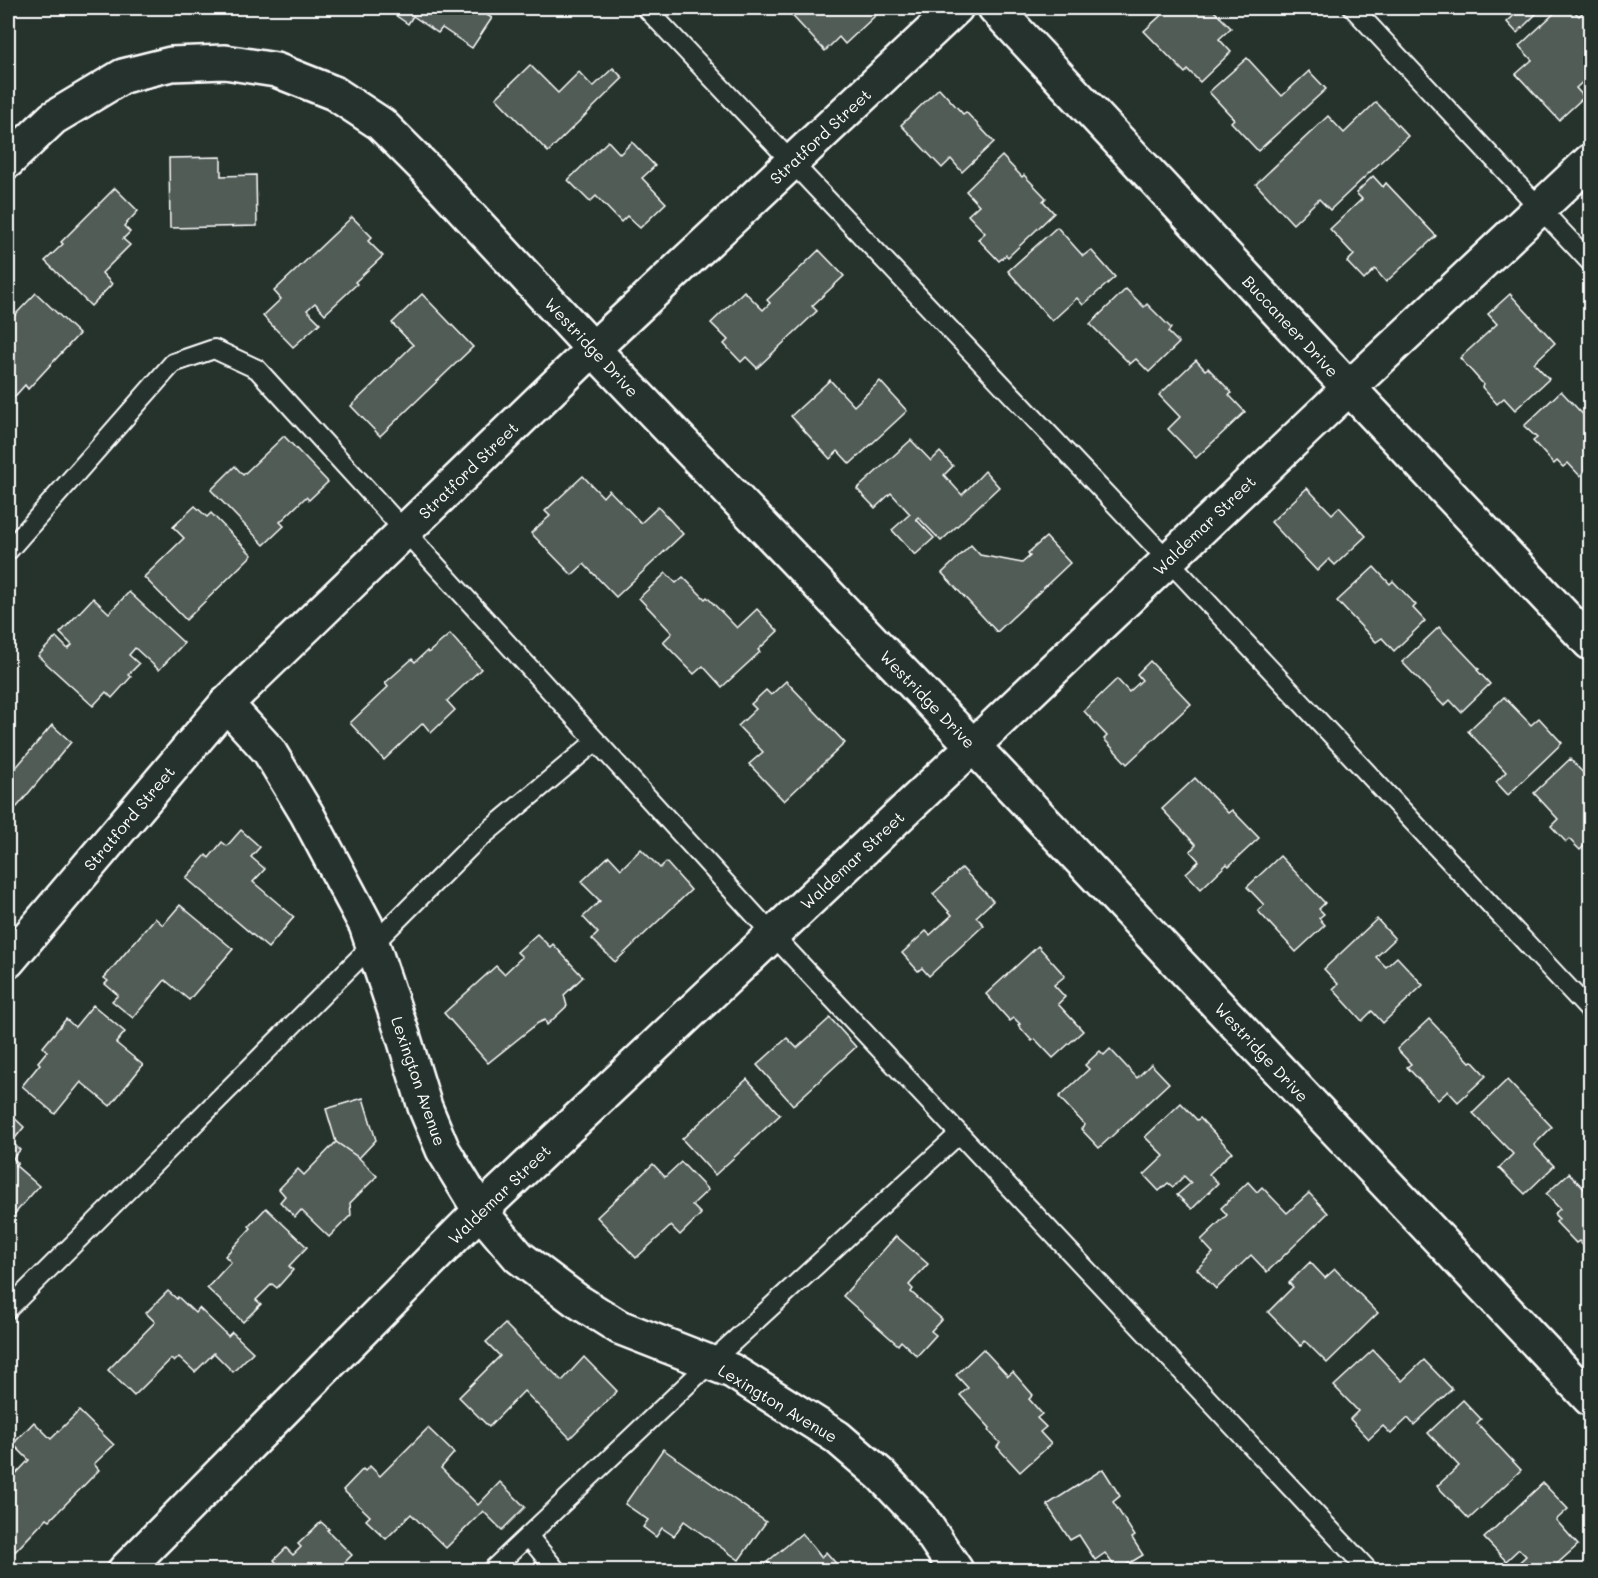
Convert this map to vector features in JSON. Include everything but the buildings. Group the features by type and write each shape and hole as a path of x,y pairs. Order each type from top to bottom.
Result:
{"street":[{"name":"Stratford Street","path":"8,961 226,704 593,349 956,8"},
{"name":"Buccaneer Drive","path":"995,8 1590,643"},
{"name":"Westridge Drive","path":"8,161 53,118 123,76 171,64 225,62 276,70 334,93 381,124 1590,1399"},
{"name":"Waldemar Street","path":"125,1570 480,1211 1590,161"},
{"name":"Lexington Avenue","path":"226,704 269,751 308,814 366,925 430,1118 443,1150 480,1211 519,1257 576,1300 619,1327 732,1371 837,1437 881,1475 919,1515 956,1570"}],"lane":[{"path":"646,8 1590,1011"},
{"path":"1353,8 1590,262"},
{"path":"8,551 173,363 214,349 257,369 773,935 1368,1570"},
{"path":"8,1309 473,844 596,741"},
{"path":"492,1570 710,1363 959,1134"},
{"path":"528,1536 556,1570"}]}
